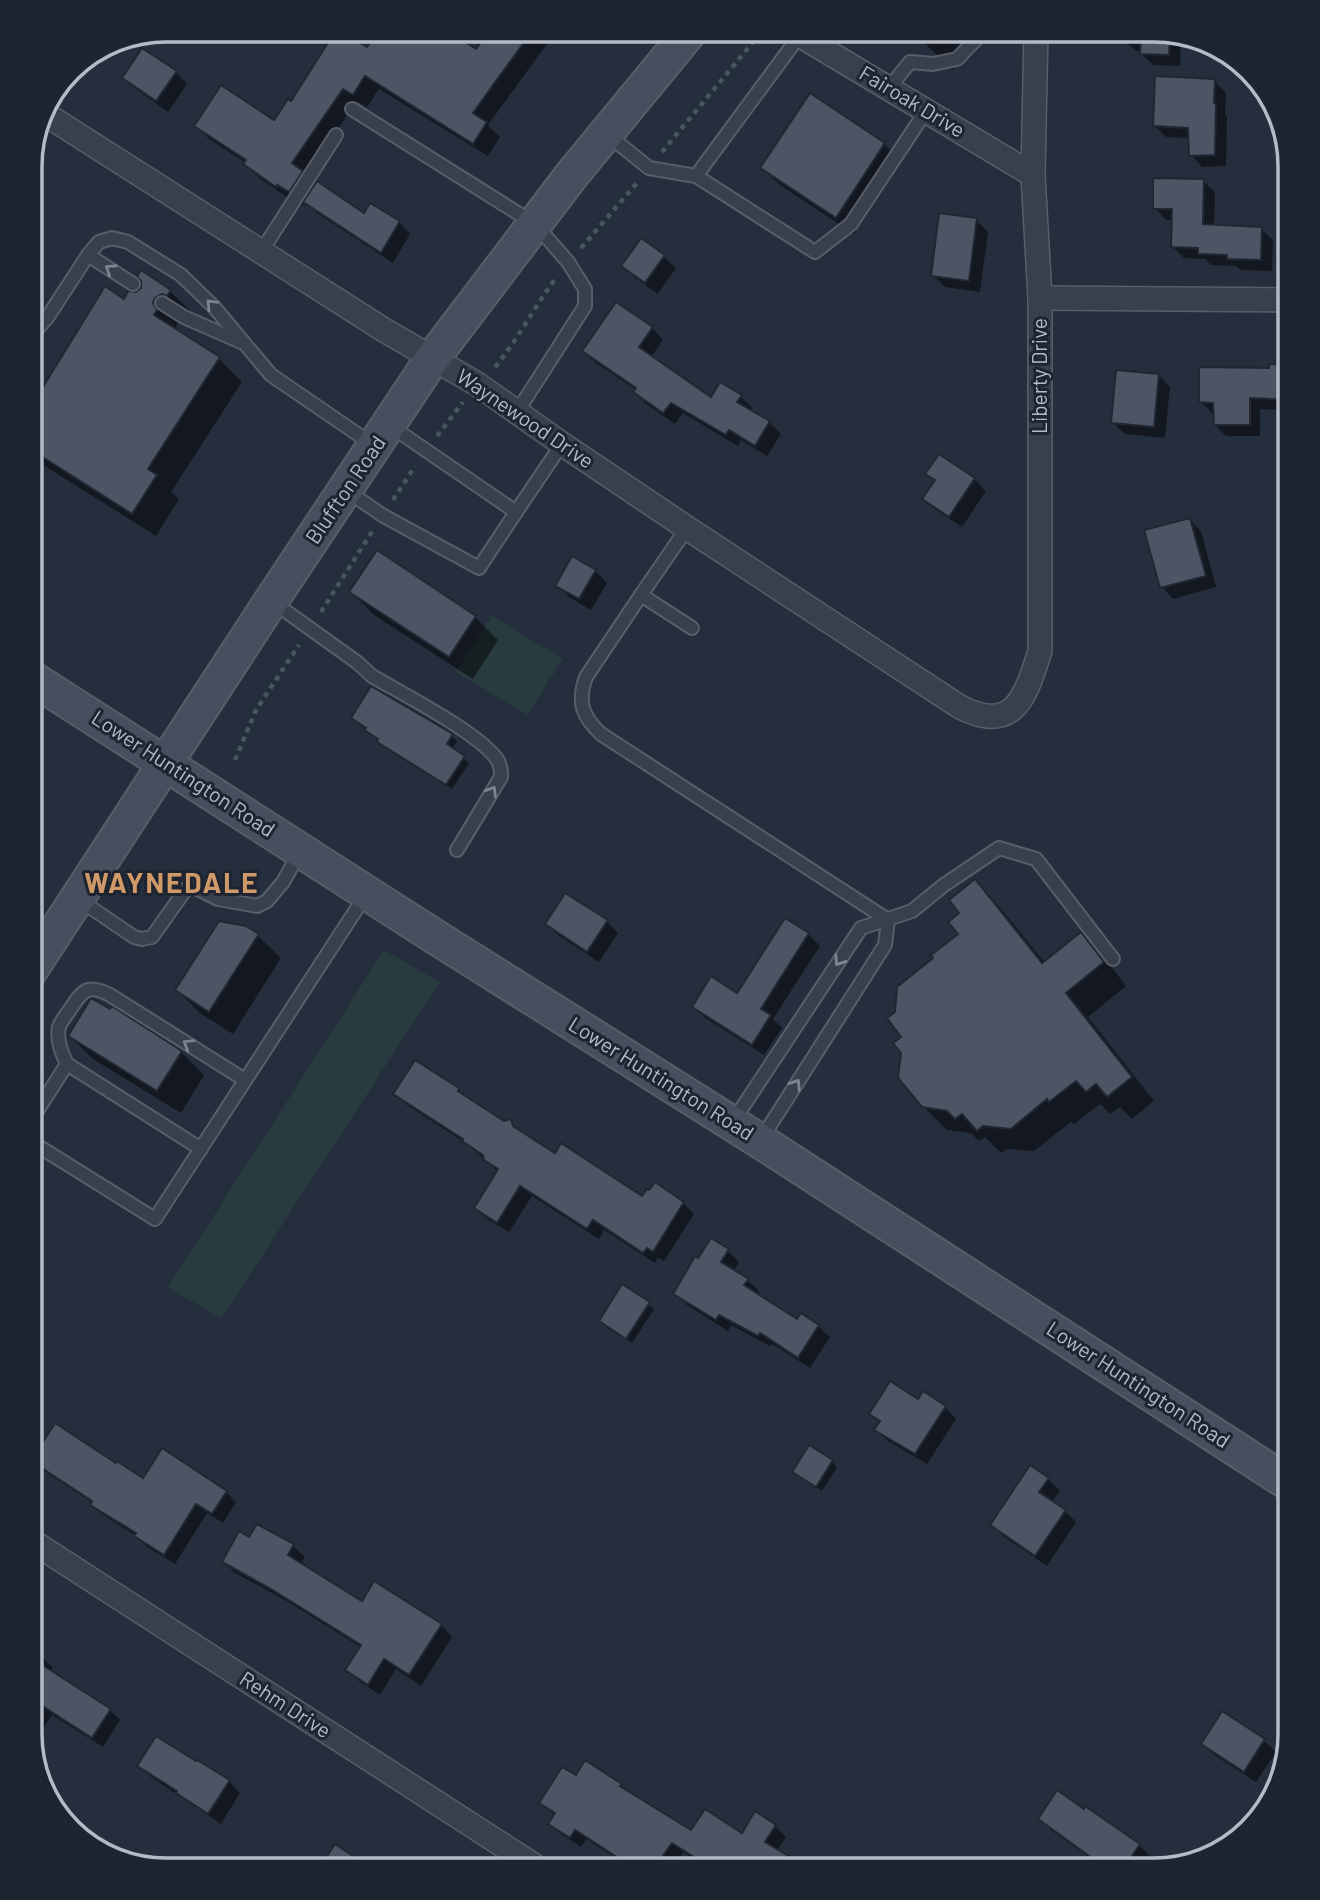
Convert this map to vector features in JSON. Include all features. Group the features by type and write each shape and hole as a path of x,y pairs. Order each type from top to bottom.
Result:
{"main road":[{"name":"Bluffton Road","path":"42,952 432,359 535,223 681,42"},
{"name":"Lower Huntington Road","path":"42,685 1278,1473"}],"street":[{"name":"Fairoak Drive","path":"811,42 1033,175"},
{"name":"Liberty Drive","path":"1008,714 1026,689 1040,650 1040,298 1033,175 1037,42"},
{"name":"Waynewood Drive","path":"51,118 373,323 477,384 687,528 960,707 976,715 994,718 1008,714"},
{"path":"1040,298 1278,299"},
{"name":"Rehm Drive","path":"42,1549 522,1858"}],"lane":[{"path":"696,176 790,42"},
{"path":"889,88 910,62 933,64 957,59 973,42"},
{"path":"352,110 535,223 568,262 585,289 585,306 517,412"},
{"path":"606,133 649,169 696,176 815,252 851,224 926,111"},
{"path":"261,252 336,135"},
{"path":"42,324 99,242 112,238 128,242 181,275 214,307 271,375 516,512"},
{"path":"88,255 133,284"},
{"path":"162,303 184,317 245,344"},
{"path":"345,490 383,515 479,568 562,444"},
{"path":"687,528 586,677 581,692 583,710 590,724 601,734 888,920"},
{"path":"641,595 692,628"},
{"path":"271,601 372,676 474,738 492,753 500,764 501,777 457,850"},
{"path":"732,1124 861,928 912,911 999,848 1036,859 1113,958"},
{"path":"76,898 134,937 152,937 186,889 194,887 218,900 257,905 267,901 283,882 301,850"},
{"path":"42,1149 155,1219 367,892"},
{"path":"760,1141 885,944 888,920"},
{"path":"201,1149 67,1064 58,1037 59,1026 80,994 86,990 97,989 245,1080"},
{"path":"42,1103 67,1064"}],"shaded area":[{"path":"492,616 563,659 527,715 456,672"},
{"path":"384,950 440,982 221,1319 168,1287"}],"building":[{"path":"328,42 359,42 367,47 370,42 465,42 476,49 481,42 524,42 473,113 487,122 473,144 365,76 353,95 343,89 292,163 303,171 289,192 277,185 276,187 243,164 246,160 194,126 221,85 274,120 288,99 291,101"},
{"path":"1140,42 1170,43 1169,55 1140,54"},
{"path":"142,48 177,71 156,101 122,78"},
{"path":"1155,76 1215,79 1215,155 1189,156 1188,128 1153,126"},
{"path":"810,93 885,143 836,218 760,168"},
{"path":"1153,178 1204,179 1203,224 1262,227 1261,260 1227,259 1227,255 1198,254 1198,248 1171,247 1172,209 1153,209"},
{"path":"317,181 364,213 370,203 400,221 381,253 303,202"},
{"path":"939,213 977,218 969,281 931,276"},
{"path":"641,238 665,255 645,283 621,266"},
{"path":"141,270 171,290 167,296 162,294 155,298 153,303 157,310 154,315 220,357 148,469 157,475 132,514 42,457 42,388 105,286 124,299 128,291 136,292 141,288 141,281 137,276"},
{"path":"616,302 653,327 639,347 711,397 720,382 742,395 737,402 770,421 755,446 729,430 726,435 671,403 663,413 633,392 636,388 582,351"},
{"path":"1269,364 1278,364 1278,399 1250,398 1250,425 1214,425 1213,403 1199,402 1199,367 1269,368"},
{"path":"1116,370 1159,374 1154,427 1111,423"},
{"path":"939,454 975,478 949,517 922,499 935,480 925,474"},
{"path":"1190,518 1206,576 1160,588 1144,530"},
{"path":"377,550 476,616 449,657 349,592"},
{"path":"572,556 596,570 579,599 555,586"},
{"path":"371,686 453,734 447,744 465,756 446,785 377,742 378,739 351,718"},
{"path":"975,879 1042,963 1081,932 1104,962 1066,993 1132,1077 1107,1097 1096,1084 1086,1092 1076,1081 1049,1102 1047,1099 1011,1129 983,1126 977,1131 962,1114 955,1119 947,1111 922,1107 898,1078 901,1053 893,1043 901,1037 887,1018 895,1012 897,987 958,934 948,922 959,913 949,900"},
{"path":"565,893 608,920 587,952 545,924"},
{"path":"785,918 809,933 761,1009 771,1015 752,1045 692,1007 711,976 737,993"},
{"path":"219,921 246,926 259,934 209,1012 175,990"},
{"path":"91,998 110,1009 112,1006 182,1051 157,1091 68,1036"},
{"path":"415,1060 504,1121 511,1119 513,1126 555,1153 561,1143 642,1196 655,1182 684,1202 653,1252 647,1248 643,1253 593,1220 587,1229 520,1186 497,1223 474,1208 498,1169 484,1160 483,1155 462,1141 463,1139 393,1094"},
{"path":"711,1238 729,1249 721,1262 749,1279 744,1285 797,1319 801,1313 819,1325 798,1358 760,1333 758,1336 719,1315 716,1320 673,1294 695,1256 698,1258"},
{"path":"622,1284 650,1302 626,1339 599,1321"},
{"path":"890,1381 918,1399 923,1391 946,1406 915,1454 874,1430 880,1421 869,1414"},
{"path":"55,1423 143,1478 162,1448 227,1491 212,1514 196,1504 164,1555 134,1536 136,1533 90,1505 92,1501 42,1468 42,1444"},
{"path":"809,1445 833,1460 816,1487 792,1472"},
{"path":"1030,1465 1049,1478 1039,1492 1066,1510 1035,1556 990,1525"},
{"path":"257,1524 294,1544 288,1555 362,1601 374,1581 442,1624 409,1675 384,1659 368,1685 345,1670 361,1645 222,1562 239,1531 249,1537"},
{"path":"42,1665 111,1709 92,1738 42,1706"},
{"path":"1222,1711 1265,1739 1244,1772 1201,1744"},
{"path":"156,1736 230,1780 208,1814 137,1766"},
{"path":"585,1760 622,1784 620,1786 691,1830 705,1809 742,1833 755,1811 776,1825 765,1842 792,1858 695,1858 672,1843 661,1858 618,1858 575,1830 570,1838 548,1824 555,1813 539,1803 562,1767 576,1775"},
{"path":"1057,1790 1140,1844 1131,1858 1092,1858 1038,1819"},
{"path":"335,1844 356,1858 326,1858"}],"district":[{"name":"WAYNEDALE","path":"172,883"}]}
